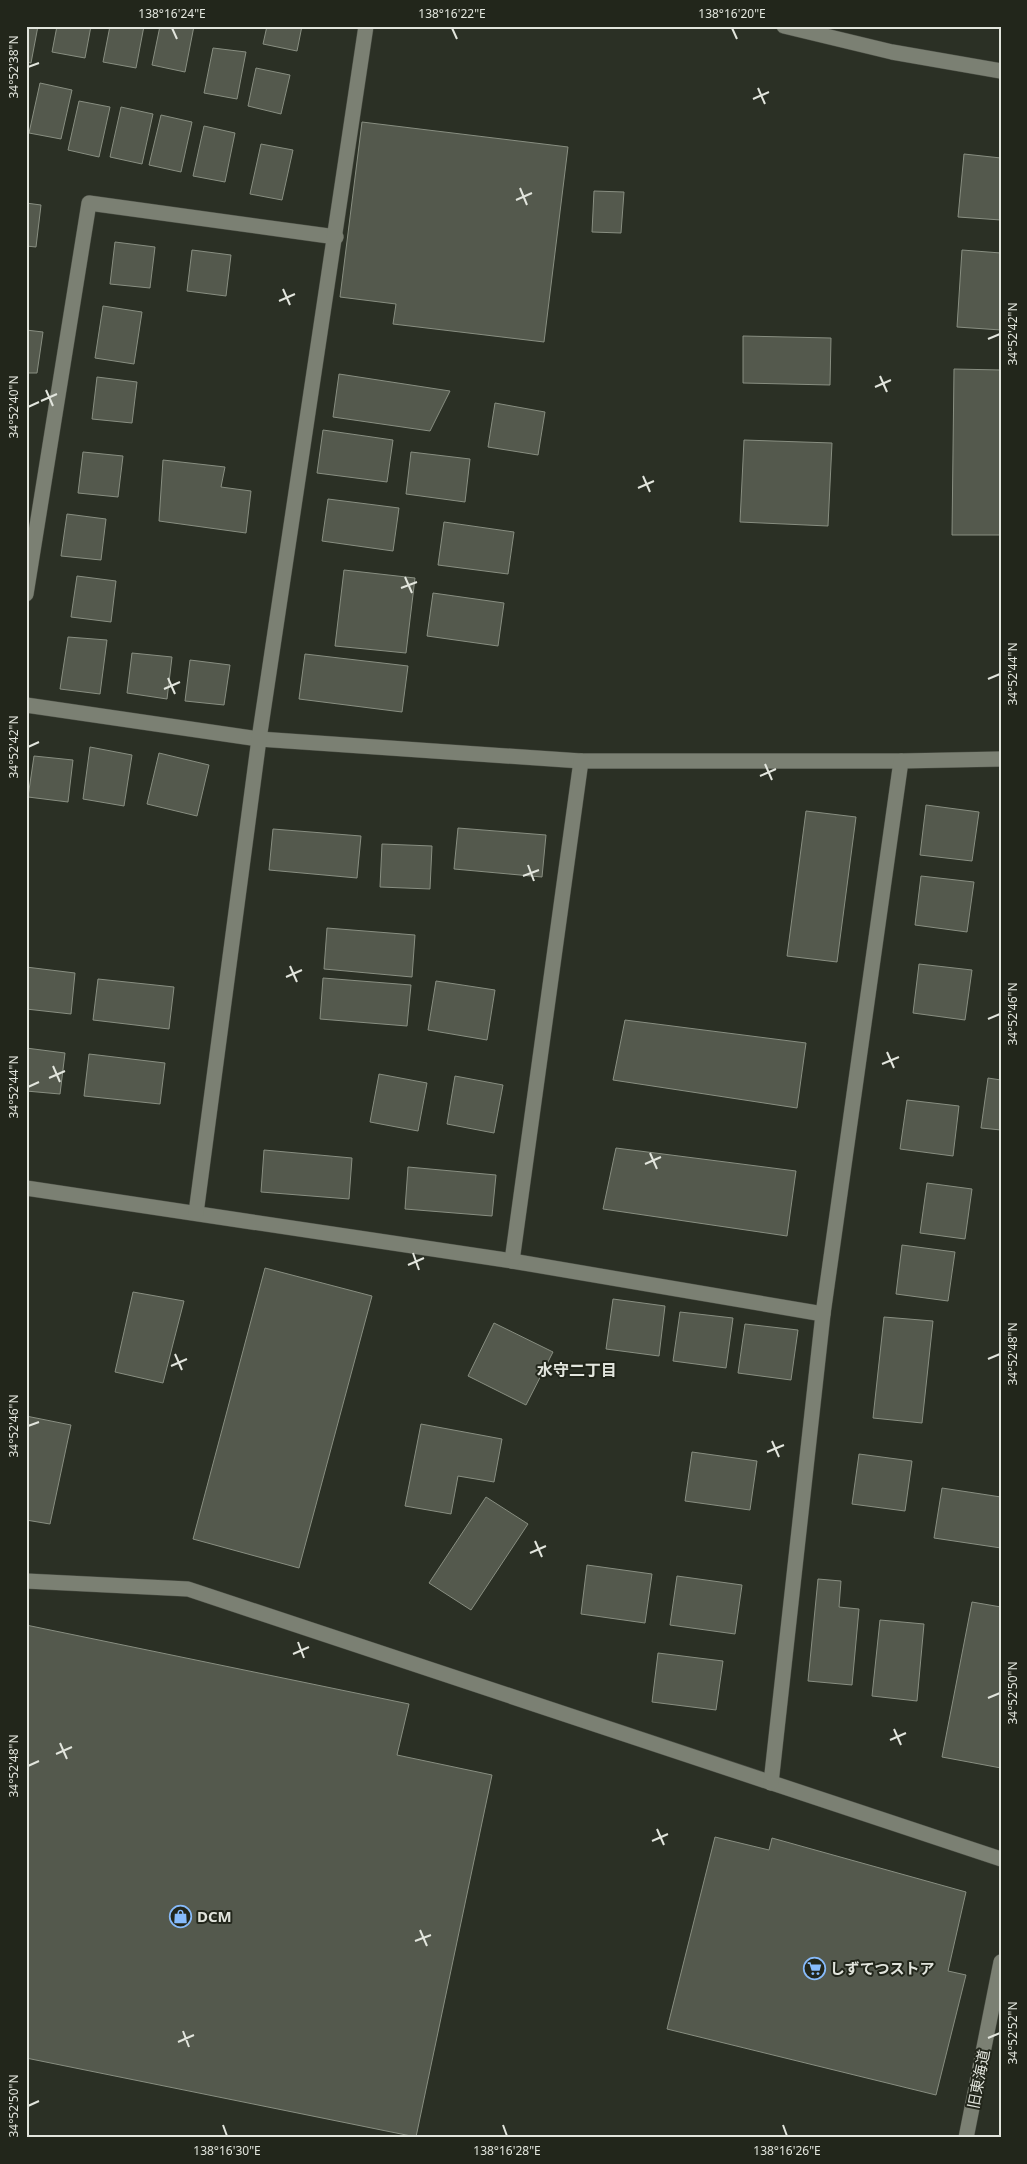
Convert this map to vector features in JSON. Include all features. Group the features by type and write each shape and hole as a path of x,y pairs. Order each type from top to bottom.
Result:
{"street":[{"path":"196,1213 259,739 336,238 366,26"},
{"path":"784,26 892,52 1001,71"},
{"path":"26,594 89,203 336,238"},
{"path":"26,705 259,739 581,761 901,761 1001,759"},
{"path":"512,1261 581,761"},
{"path":"771,1783 823,1314 901,761"},
{"path":"26,1188 512,1261 823,1314"},
{"path":"26,1581 188,1589 1001,1859"},
{"name":"旧東海道","path":"966,2138 1001,1962"}],"building":[{"path":"26,26 38,26 31,63 26,62"},
{"path":"57,26 91,26 85,58 52,52"},
{"path":"110,26 144,26 136,68 103,62"},
{"path":"160,26 194,26 185,72 152,65"},
{"path":"267,26 302,26 297,51 263,44"},
{"path":"213,48 246,52 237,99 204,93"},
{"path":"256,68 290,75 281,114 248,106"},
{"path":"40,83 72,90 61,139 29,133"},
{"path":"79,101 110,107 99,157 68,150"},
{"path":"121,107 153,114 142,164 110,157"},
{"path":"161,115 192,122 181,172 149,165"},
{"path":"362,122 568,147 544,342 393,324 396,304 340,297"},
{"path":"204,126 235,133 225,182 193,176"},
{"path":"261,144 293,150 282,200 250,194"},
{"path":"964,154 1001,158 1001,220 958,217"},
{"path":"594,191 624,192 621,233 592,232"},
{"path":"26,203 41,205 36,247 26,246"},
{"path":"115,242 155,247 150,288 110,284"},
{"path":"192,250 231,255 226,296 187,291"},
{"path":"962,250 1001,253 1001,330 957,327"},
{"path":"103,306 142,312 134,364 95,358"},
{"path":"26,330 43,332 37,373 26,373"},
{"path":"743,336 831,338 830,385 743,383"},
{"path":"954,369 1001,370 1001,535 952,535"},
{"path":"339,374 450,391 430,431 333,417"},
{"path":"97,377 137,382 132,423 92,419"},
{"path":"495,403 545,412 538,455 488,447"},
{"path":"323,430 393,440 387,482 317,473"},
{"path":"744,440 832,443 828,526 740,522"},
{"path":"83,452 123,456 118,497 78,493"},
{"path":"411,452 470,459 465,502 406,494"},
{"path":"163,460 225,467 221,487 251,491 246,533 159,521"},
{"path":"328,499 399,508 393,551 322,541"},
{"path":"67,514 106,519 101,560 61,556"},
{"path":"444,522 514,532 508,574 438,565"},
{"path":"344,570 415,578 406,653 335,646"},
{"path":"77,576 116,581 111,622 71,617"},
{"path":"433,593 504,603 498,646 427,636"},
{"path":"68,637 107,640 100,694 60,689"},
{"path":"132,653 172,657 167,699 127,693"},
{"path":"305,654 408,666 402,712 299,699"},
{"path":"190,660 230,665 224,705 185,701"},
{"path":"90,747 132,755 124,806 83,799"},
{"path":"159,753 209,765 197,816 147,804"},
{"path":"34,756 73,760 68,802 28,797"},
{"path":"926,805 979,812 972,861 920,855"},
{"path":"806,811 856,817 837,962 787,956"},
{"path":"458,828 546,835 542,877 454,869"},
{"path":"273,829 361,836 357,878 269,870"},
{"path":"382,844 432,846 430,889 380,887"},
{"path":"921,876 974,882 967,932 915,925"},
{"path":"327,928 415,935 412,977 324,969"},
{"path":"919,964 972,970 965,1020 913,1013"},
{"path":"26,967 75,973 71,1014 26,1009"},
{"path":"323,978 411,985 407,1026 320,1019"},
{"path":"98,979 174,987 169,1029 93,1020"},
{"path":"436,981 495,990 487,1040 428,1030"},
{"path":"625,1020 806,1043 797,1108 613,1080"},
{"path":"26,1048 65,1053 60,1094 26,1091"},
{"path":"89,1054 165,1063 160,1104 84,1096"},
{"path":"379,1074 427,1083 418,1131 370,1122"},
{"path":"455,1076 503,1085 494,1133 447,1124"},
{"path":"988,1078 1001,1080 1001,1130 981,1128"},
{"path":"907,1100 959,1106 953,1156 900,1149"},
{"path":"616,1148 796,1171 787,1236 603,1209"},
{"path":"264,1150 352,1158 349,1199 261,1192"},
{"path":"408,1167 496,1175 492,1216 405,1209"},
{"path":"927,1183 972,1189 965,1239 920,1233"},
{"path":"902,1245 955,1252 948,1301 896,1294"},
{"path":"265,1268 372,1296 299,1568 193,1539"},
{"path":"133,1292 184,1301 163,1383 115,1372"},
{"path":"613,1299 665,1306 659,1356 606,1349"},
{"path":"680,1312 733,1318 726,1368 673,1361"},
{"path":"884,1317 933,1321 922,1423 873,1418"},
{"path":"494,1323 553,1352 526,1405 468,1376"},
{"path":"745,1324 798,1330 791,1380 738,1373"},
{"path":"26,1416 71,1425 50,1524 26,1520"},
{"path":"421,1424 502,1439 494,1482 458,1476 451,1514 405,1506"},
{"path":"692,1452 757,1461 750,1510 685,1501"},
{"path":"859,1454 912,1461 905,1511 852,1504"},
{"path":"942,1488 1001,1497 1001,1548 934,1538"},
{"path":"486,1497 528,1524 471,1610 429,1583"},
{"path":"587,1565 652,1574 645,1623 581,1614"},
{"path":"677,1576 742,1585 735,1634 670,1625"},
{"path":"818,1579 841,1581 839,1607 859,1609 852,1685 808,1681"},
{"path":"972,1602 1001,1607 1001,1768 942,1757"},
{"path":"880,1620 924,1624 917,1701 872,1696"},
{"path":"26,1625 409,1704 397,1755 492,1775 416,2137 26,2058"},
{"path":"658,1653 723,1661 716,1710 652,1702"},
{"path":"715,1837 769,1850 772,1838 966,1892 948,1971 966,1975 936,2095 667,2029"}],"place":[{"name":"DCM","path":"181,1916"},
{"name":"しずてつストア","path":"814,1968"}],"district":[{"name":"水守二丁目","path":"577,1370"}]}
